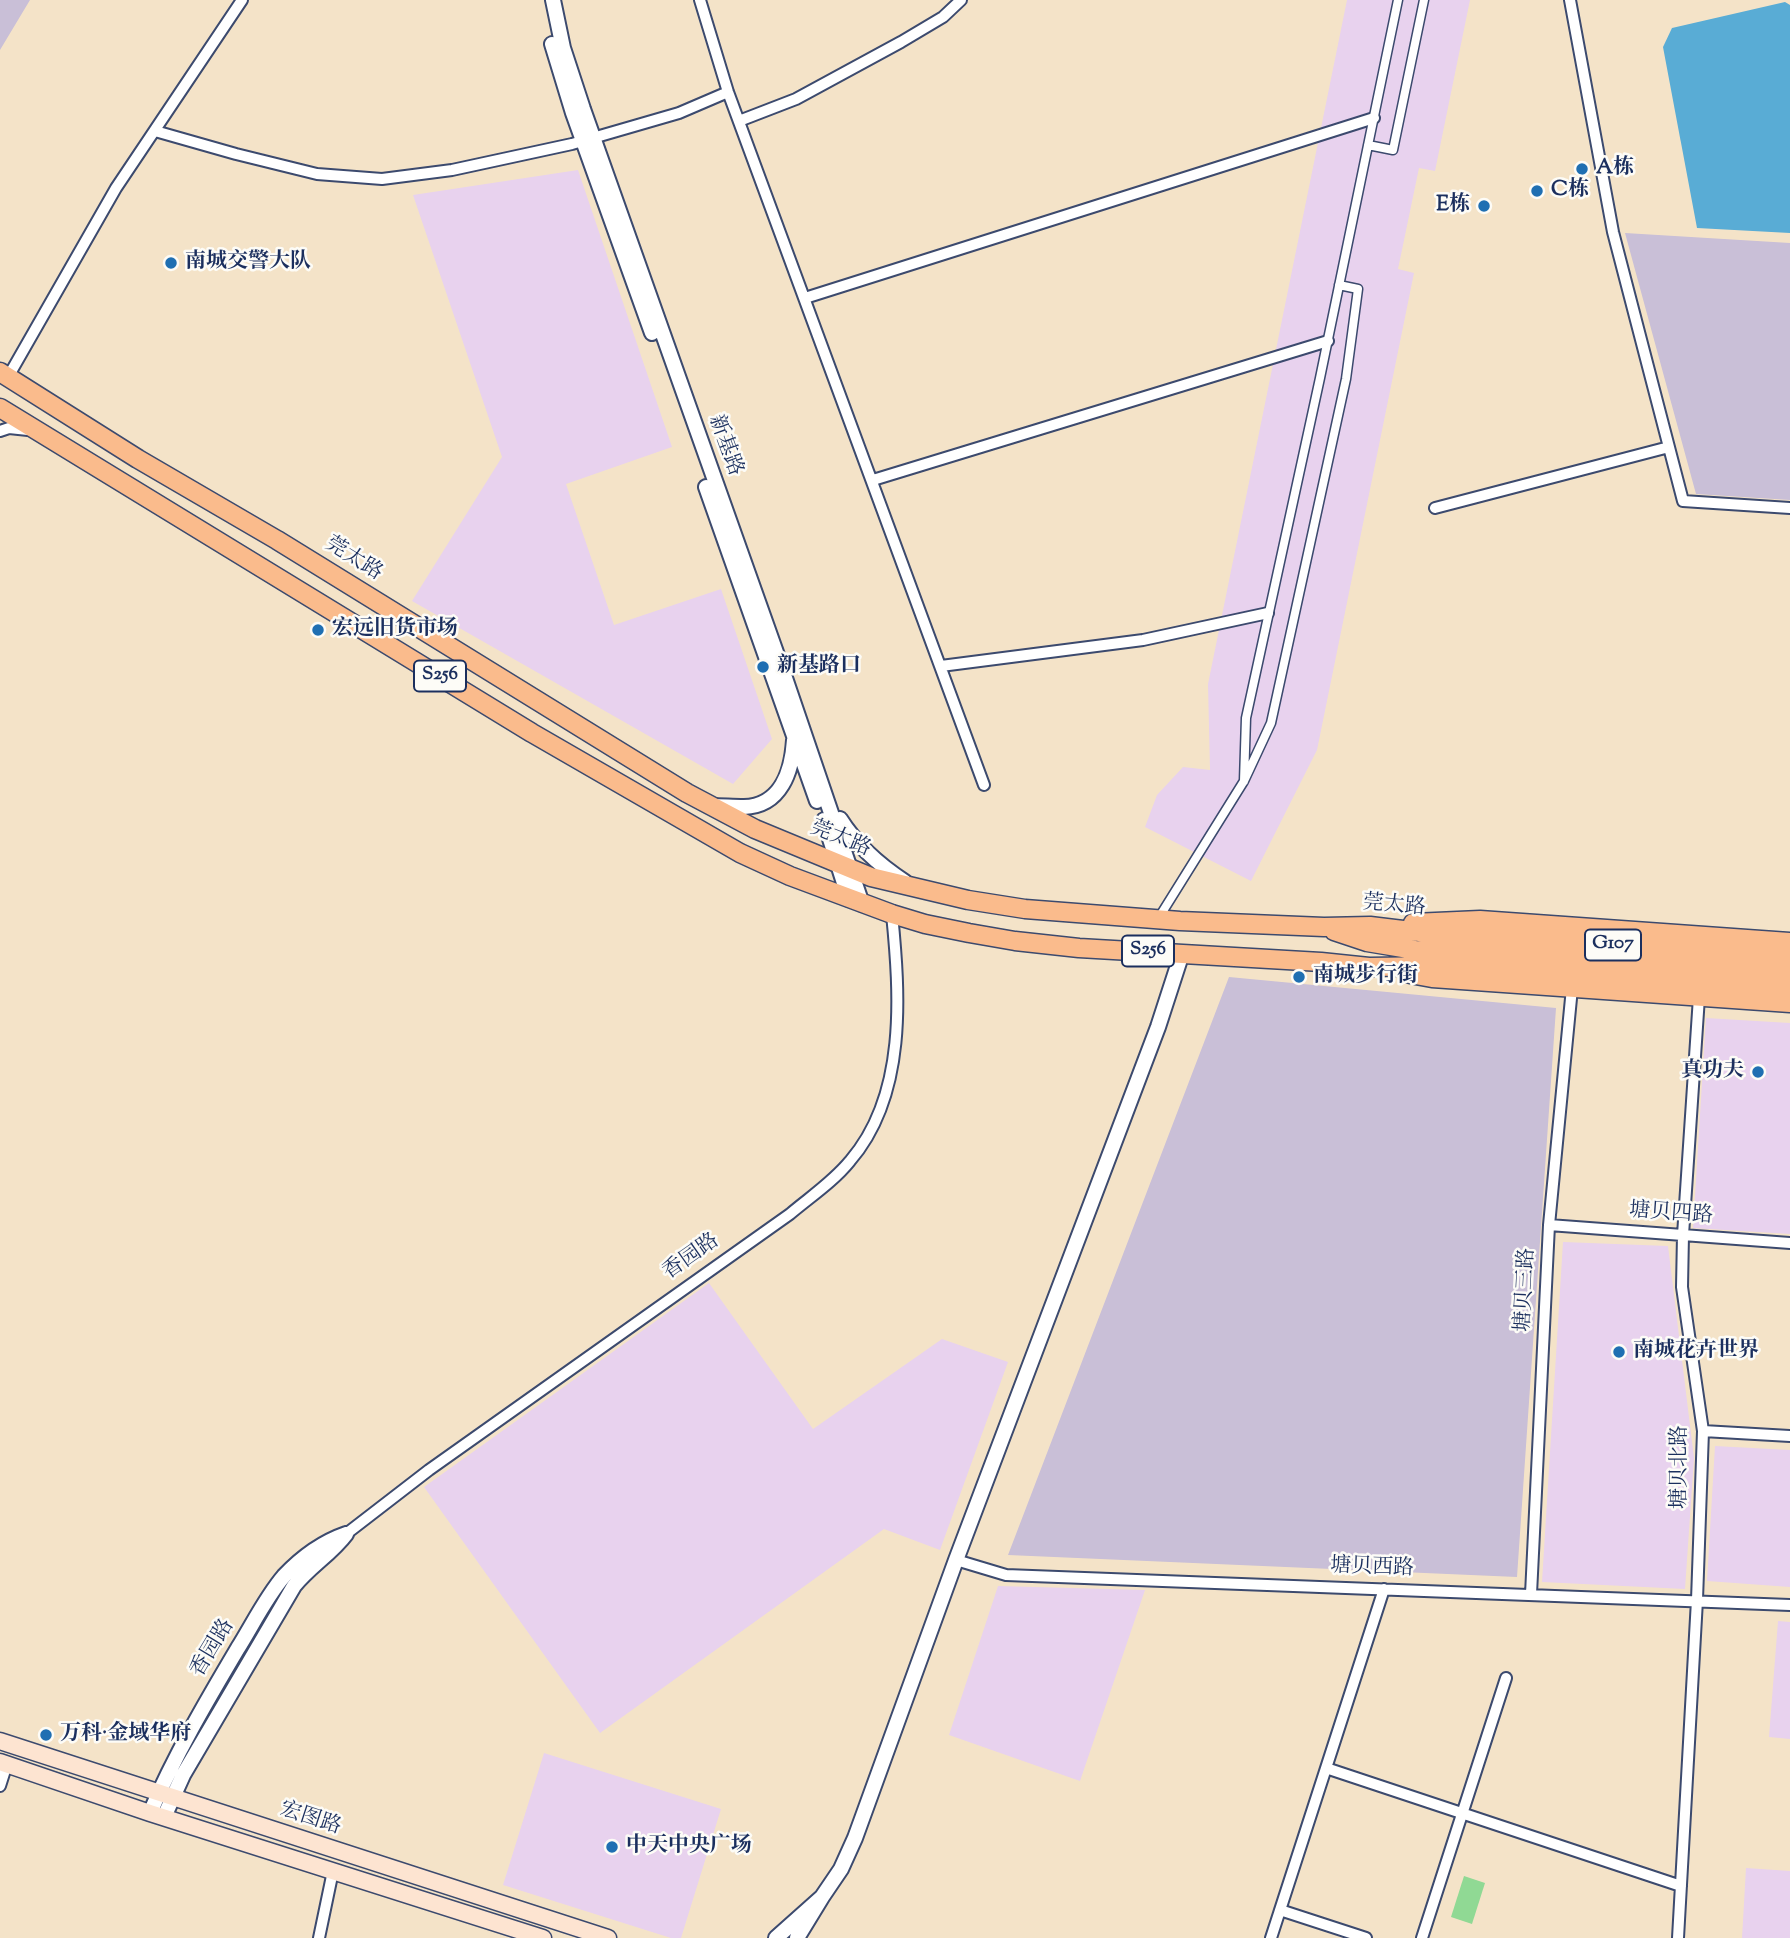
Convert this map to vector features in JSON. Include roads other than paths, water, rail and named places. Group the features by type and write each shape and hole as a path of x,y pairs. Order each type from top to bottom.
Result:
{"main road":[{"name":"莞太路","path":"4,375 709,806 755,830 871,877 968,900 1025,909 1158,919 1324,927 1370,926 1436,934 1790,956"},
{"name":"S256","path":"0,408 532,733 740,853 790,876 892,915 925,925 1015,941 1079,948 1369,967 1438,966 1790,987"},
{"path":"1370,926 1480,920 1790,942"},
{"path":"1324,927 1367,942 1415,950 1790,972"},
{"path":"1321,962 1368,953 1415,950"},
{"path":"1369,967 1432,978 1790,1003"},
{"name":"宏图路","path":"0,1741 608,1938"},
{"name":"宏图路","path":"4,1763 157,1815 543,1938"}],"street":[{"path":"4,375 116,188 242,0"},
{"name":"新基路","path":"544,0 554,52 827,801 844,866"},
{"name":"新基路","path":"553,0 588,140 794,735 856,902"},
{"path":"700,0 728,92 984,785"},
{"path":"739,121 796,99 901,42 943,17 961,0"},
{"path":"1244,781 1245,718 1328,341 1398,0"},
{"path":"1368,145 1393,150 1424,0"},
{"path":"1570,0 1613,232 1683,501 1790,508"},
{"path":"155,131 236,155 317,174 382,179 452,170 588,140 679,113 728,92"},
{"path":"805,298 1374,118"},
{"path":"1158,919 1244,781 1271,723 1346,379 1359,289 1339,285"},
{"path":"873,480 1328,341"},
{"path":"0,431 9,428 24,429 41,434"},
{"path":"1435,508 1669,447"},
{"path":"941,666 1143,640 1268,613"},
{"path":"709,806 745,807 762,803 776,794 783,786 789,770 794,735"},
{"path":"827,801 853,840 887,870 912,887"},
{"name":"香园路","path":"157,1815 294,1586 305,1572 334,1549 345,1534 429,1470 790,1214 834,1179 852,1159 873,1125 885,1097 893,1060 897,1026 897,971 892,915"},
{"path":"797,1938 841,1869 855,1838 956,1560 1158,1027 1182,953"},
{"name":"塘贝三路","path":"1531,1594 1549,1225 1572,988"},
{"name":"塘贝北路","path":"1678,1938 1697,1600 1703,1431 1682,1287 1699,997"},
{"name":"塘贝四路","path":"1549,1225 1790,1243"},
{"path":"1703,1431 1790,1436"},
{"name":"塘贝西路","path":"956,1560 1006,1575 1790,1605"},
{"path":"1271,1938 1384,1589"},
{"path":"1422,1938 1506,1678"},
{"path":"0,1786 4,1763"},
{"path":"1326,1768 1681,1886"},
{"path":"319,1938 333,1871"},
{"path":"776,1938 822,1898"},
{"path":"1280,1910 1366,1938"}],"water":[{"path":"1785,2 1790,5 1790,233 1697,228 1663,47 1672,28"}],"place":[{"name":"A栋","path":"1582,169"},
{"name":"C栋","path":"1537,191"},
{"name":"E栋","path":"1484,206"},
{"name":"南城交警大队","path":"171,263"},
{"name":"宏远旧货市场","path":"318,630"},
{"name":"新基路口","path":"763,667"},
{"name":"南城步行街","path":"1299,977"},
{"name":"真功夫","path":"1758,1072"},
{"name":"南城花卉世界","path":"1619,1352"},
{"name":"万科·金域华府","path":"46,1735"},
{"name":"中天中央广场","path":"612,1847"}]}
